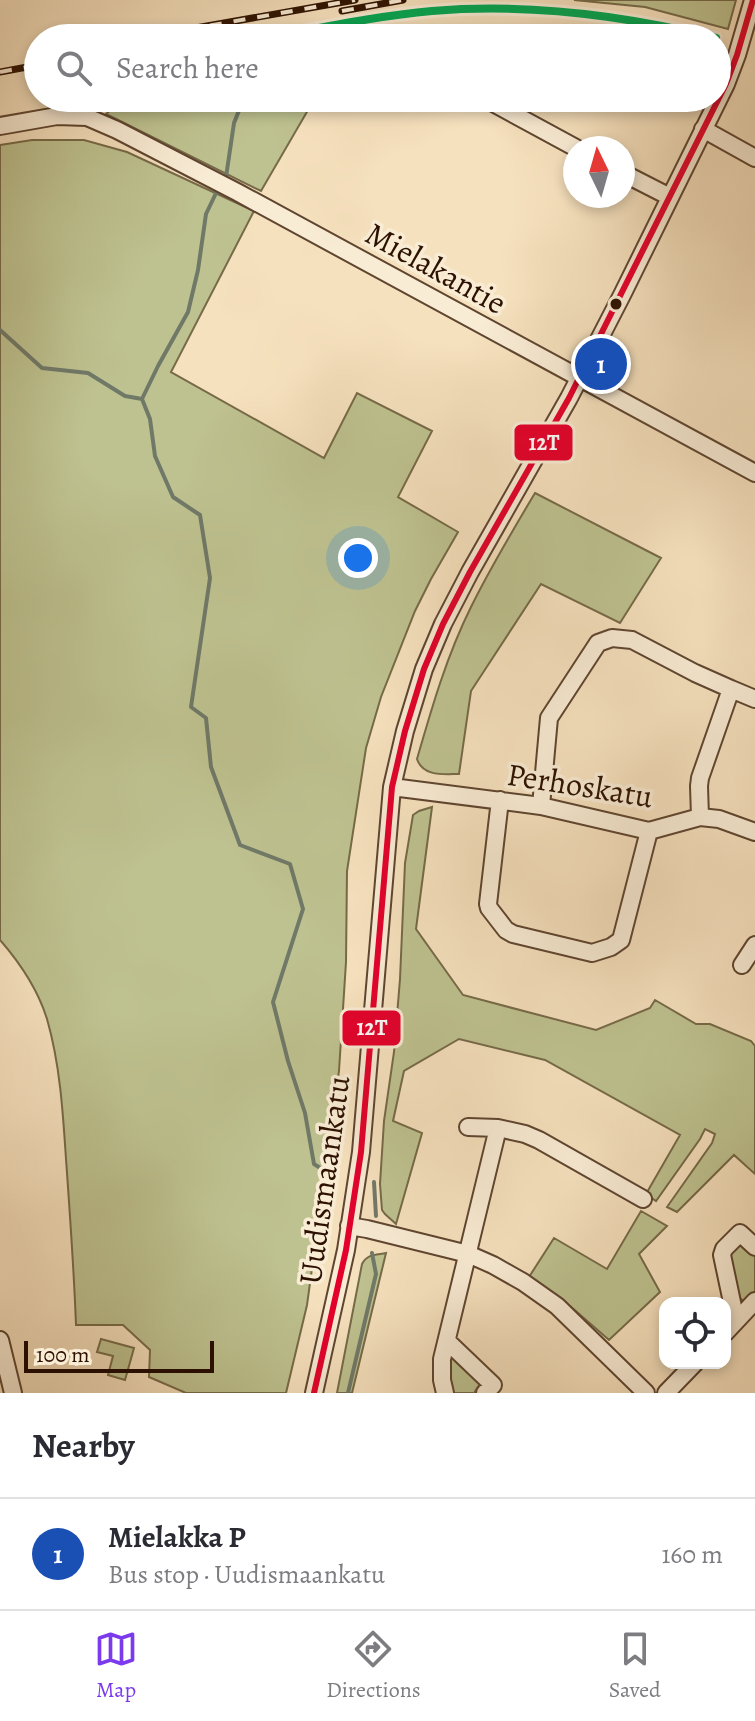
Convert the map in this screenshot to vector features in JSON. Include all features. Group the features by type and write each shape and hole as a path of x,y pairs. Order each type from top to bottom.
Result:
{"street":[{"name":"Uudismaankatu","path":"731,71 753,0"},
{"path":"510,112 563,141"},
{"name":"Uudismaankatu","path":"314,1393 349,1226 362,1138 392,787 424,669 470,572 580,378 712,112"},
{"name":"Mielakantie","path":"0,126 57,116 87,117 117,130 755,473"},
{"path":"703,129 755,158"},
{"path":"635,179 670,197"},
{"path":"541,806 549,718 598,643 612,638 632,640 695,673 755,699"},
{"path":"700,817 700,778 731,689"},
{"name":"Perhoskatu","path":"392,787 541,806 649,831 700,817 719,819 755,832"},
{"path":"500,800 489,908 506,930 513,934 592,953 621,940 649,831"},
{"path":"742,965 755,945"},
{"path":"468,1127 498,1128 525,1134 643,1199"},
{"path":"445,1393 442,1359 498,1128"},
{"path":"349,1226 468,1254 493,1265 557,1306 646,1393"},
{"path":"727,1297 724,1249 740,1233 755,1247"},
{"path":"731,1326 755,1301"},
{"path":"0,1340 13,1393"},
{"path":"448,1342 493,1385 485,1393"},
{"path":"666,1393 689,1369"}],"green space":[{"path":"574,0 736,0 729,24 709,24 645,7"},
{"path":"108,112 307,112 261,191 106,114"},
{"path":"32,140 84,140 127,152 254,211 171,372 324,458 357,393 432,431 398,497 458,532 415,611 381,697 366,748 347,871 346,962 339,1071 307,1305 286,1393 186,1393 149,1377 150,1350 123,1325 76,1325 64,1124 55,1053 39,998 0,940 0,145"},
{"path":"535,493 661,558 620,623 541,584 471,691 459,774 429,772 417,759 447,662 478,592"},
{"path":"432,807 416,929 463,995 596,1030 650,1008 655,1000 696,1024 710,1024 751,1041 755,1046 755,1174 734,1155 677,1212 667,1207 712,1143 715,1134 705,1129 656,1201 646,1194 680,1135 545,1060 459,1039 404,1071 393,1121 422,1133 396,1224 385,1214 380,1184 400,979 405,863 413,815"},
{"path":"641,1211 667,1226 639,1254 660,1292 609,1340 562,1299 529,1277 554,1238 607,1269"},
{"path":"737,1246 743,1246 755,1256 755,1291 744,1301 738,1297 730,1254"},
{"path":"386,1253 352,1393 337,1393 362,1264 369,1257"},
{"path":"101,1339 134,1348 125,1380 108,1375 113,1356 97,1352"},
{"path":"458,1358 481,1382 474,1393 452,1393 449,1368 451,1359"}],"waterway":[{"path":"226,177 238,112"},
{"path":"217,191 206,214 188,312 142,399 150,419 155,456 173,497 200,515 210,578 191,707 206,718 211,767 240,845 290,864 303,909 273,1002 305,1113 314,1164 325,1171"},
{"path":"0,330 42,368 88,373 125,396 142,399"},
{"path":"374,1182 376,1216"},
{"path":"348,1393 376,1274 372,1253"}],"railway":[{"path":"219,24 355,0"},
{"path":"342,11 403,0"},
{"path":"0,72 24,68"}],"transit line":[{"name":"12T","path":"731,71 753,0"},
{"path":"342,24 411,13 468,9 540,10 651,24"},
{"name":"12T","path":"314,1393 346,1250 361,1152 392,787 424,669 470,572 569,398 712,112"}],"place":[{"name":"Mielakka P","path":"601,364"}]}
